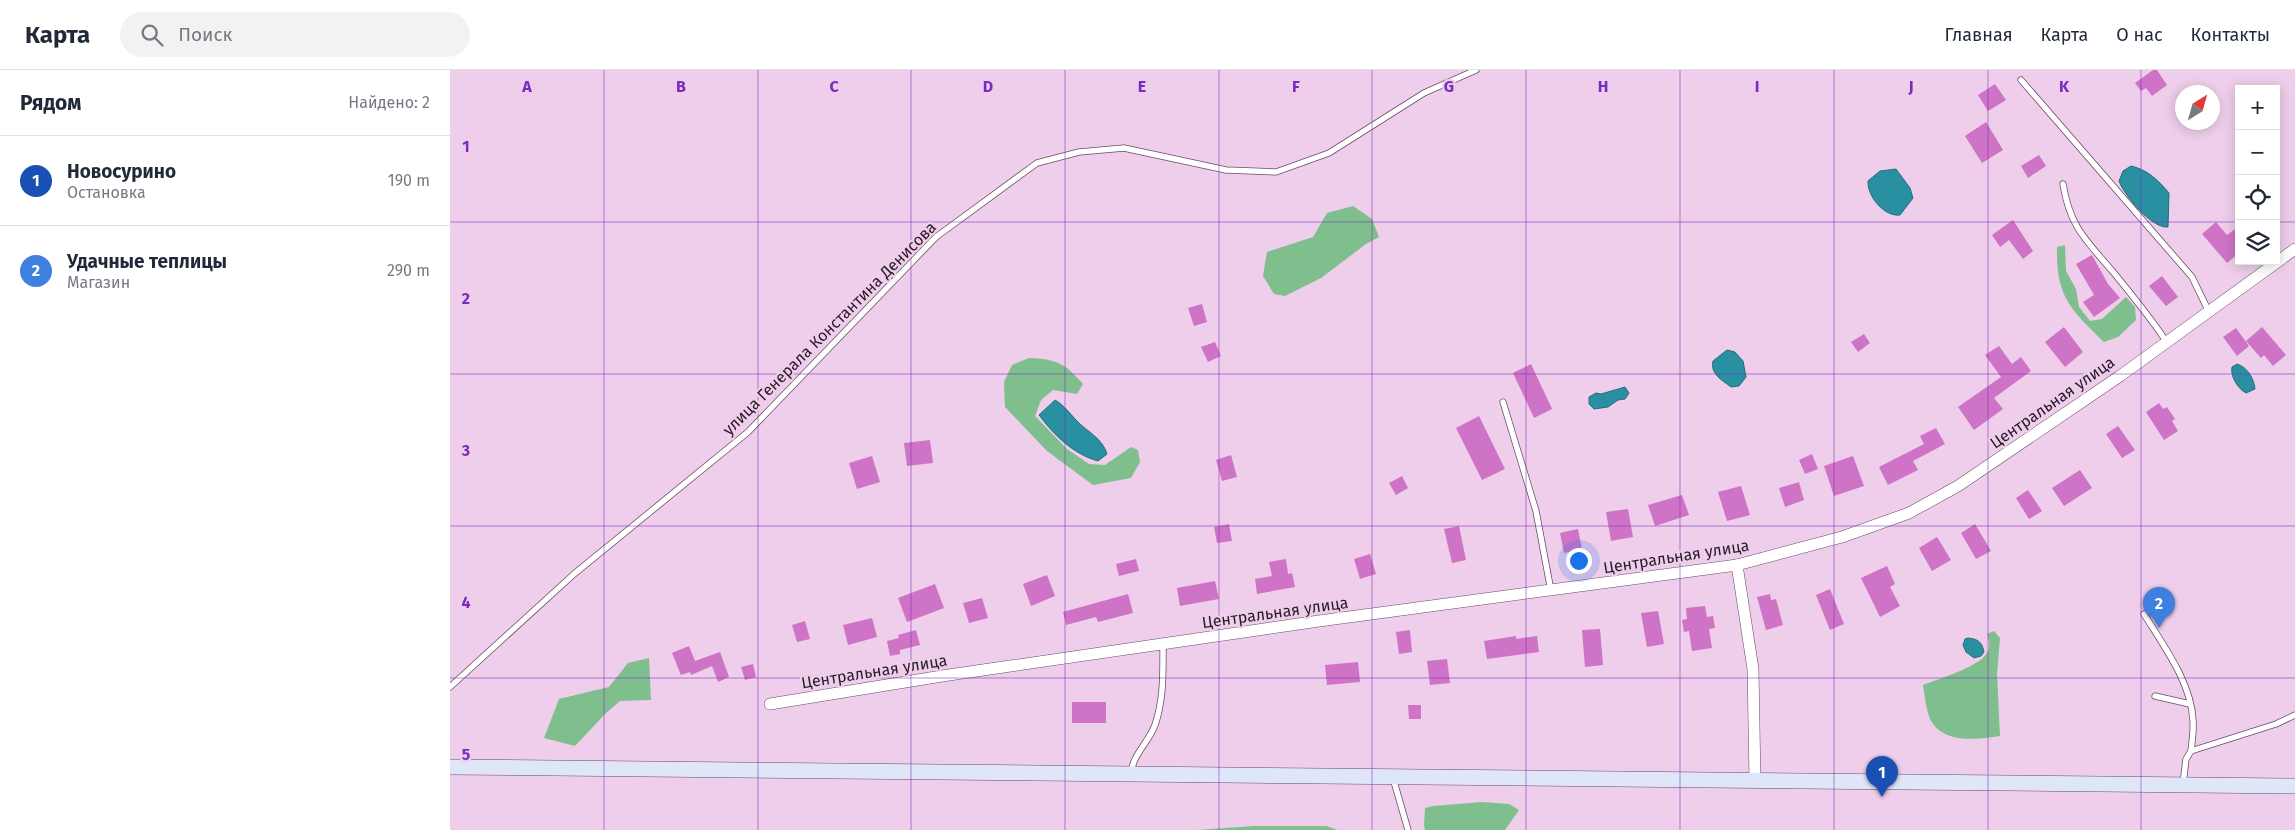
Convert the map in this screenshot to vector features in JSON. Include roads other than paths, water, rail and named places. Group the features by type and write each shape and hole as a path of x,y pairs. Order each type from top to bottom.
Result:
{"main road":[{"path":"450,767 2295,786"}],"street":[{"name":"Центральная улица","path":"770,704 1163,644 1737,565 1842,537 1909,514 1931,503 2112,381 2295,249"},
{"path":"1737,565 1753,669 1755,780"}],"lane":[{"name":"улица Генерала Константина Денисова","path":"450,687 574,574 748,432 936,237 1037,163 1079,152 1124,148 1226,170 1276,172 1329,153 1424,93 1476,70"},
{"path":"2021,80 2192,277 2208,310"},
{"path":"2063,184 2066,205 2081,235 2147,313 2166,341"},
{"path":"1503,402 1536,511 1551,591"},
{"path":"2144,614 2178,671 2190,704 2193,718 2191,751 2186,759 2183,784"},
{"path":"1131,774 1132,762 1155,726 1162,688 1163,644"},
{"path":"2155,696 2190,704"},
{"path":"2191,751 2276,724 2295,715"},
{"path":"1393,778 1408,830"}],"water":[{"path":"2131,166 2143,170 2152,176 2169,193 2168,227 2154,223 2147,217 2132,202 2122,187 2119,181 2123,171"},
{"path":"1896,169 1910,188 1913,198 1900,215 1888,213 1883,209 1873,199 1868,187 1868,181 1880,171"},
{"path":"1727,350 1735,352 1743,361 1746,377 1739,386 1731,387 1713,370 1713,361"},
{"path":"2237,364 2249,374 2255,389 2246,393 2238,385 2233,378 2232,371 2232,367"},
{"path":"1625,387 1629,393 1625,399 1618,400 1608,407 1594,409 1589,404 1589,397 1596,393 1601,394"},
{"path":"1055,400 1099,440 1107,454 1098,461 1089,458 1072,449 1051,430 1039,415"},
{"path":"1968,638 1981,643 1984,652 1981,656 1974,658 1966,652 1963,645 1965,639"}],"place":[{"name":"Удачные теплицы","path":"2159,628"},
{"name":"Новосурино","path":"1882,797"}]}
